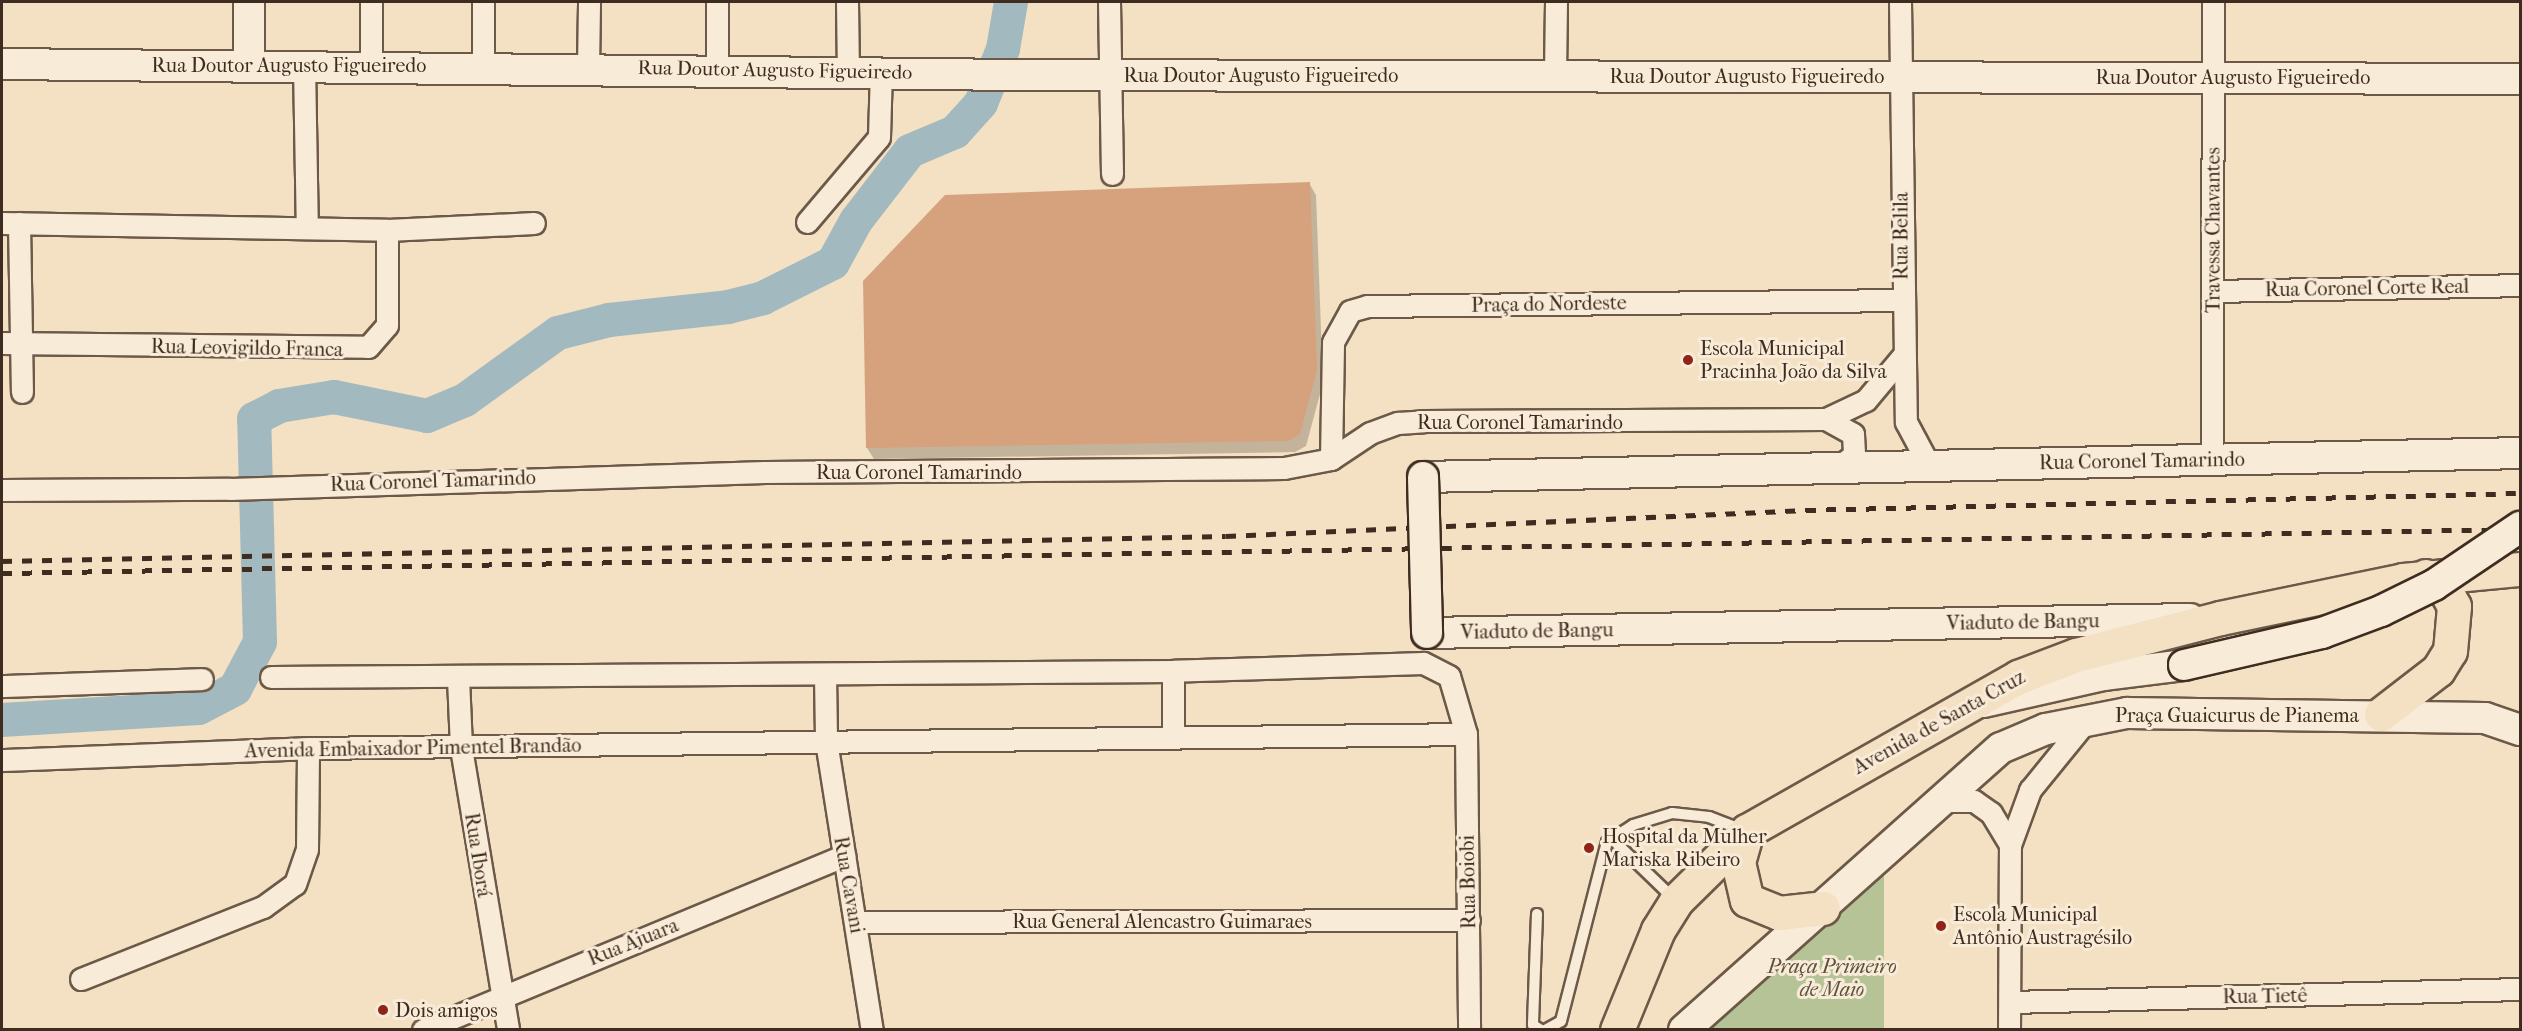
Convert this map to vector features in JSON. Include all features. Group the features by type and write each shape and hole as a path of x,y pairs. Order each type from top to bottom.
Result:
{"main road":[{"name":"Avenida de Santa Cruz","path":"1617,1029 1676,901 1748,831 1958,708 2076,655 2220,618 2426,576 2520,569"},
{"path":"2382,714 2438,670 2450,651 2454,606 2443,586 2426,576"},
{"path":"1748,831 1738,862 1747,900 1779,913 1823,908"}],"street":[{"path":"249,2 249,64"},
{"path":"371,2 371,65"},
{"path":"483,2 483,67"},
{"path":"588,68 589,2"},
{"path":"717,2 717,69"},
{"path":"847,2 848,70"},
{"path":"1109,2 1112,174"},
{"path":"1555,75 1556,2"},
{"name":"Rua Belila","path":"1900,2 1902,357 1906,422 1929,465"},
{"name":"Travessa Chavantes","path":"2212,459 2213,2"},
{"name":"Rua Doutor Augusto Figueiredo","path":"2,64 304,64 848,70 1024,75 2520,79"},
{"path":"304,64 307,228"},
{"path":"807,222 879,137 881,71"},
{"path":"22,392 11,343 10,223 387,230 534,223"},
{"name":"Rua Leovigildo Franca","path":"11,343 368,347 387,325 387,230"},
{"name":"Rua Coronel Corte Real","path":"2213,291 2520,285"},
{"name":"Praça do Nordeste","path":"1331,459 1334,342 1350,311 1367,306 1902,300"},
{"name":"Rua Coronel Tamarindo","path":"2,490 230,489 765,472 1284,468 1331,459 1370,433 1425,421 1826,419 1866,400 1902,357"},
{"path":"1826,419 1852,434 1854,455 1838,466"},
{"name":"Rua Coronel Tamarindo","path":"1838,466 2520,453"},
{"name":"Viaduto de Bangu","path":"1838,466 1423,477 1427,633 2220,618"},
{"path":"1958,708 2104,675 2184,665 2322,633 2381,610 2434,585 2520,527"},
{"path":"271,677 458,678 1437,666 1456,688 1466,734"},
{"path":"1173,671 1173,738"},
{"path":"825,674 826,741"},
{"name":"Rua Iborá","path":"458,678 461,748 500,996 508,1029"},
{"path":"2,686 202,679"},
{"name":"Praça Guaicurus de Pianema","path":"1939,801 2001,748 2088,718 2127,713 2382,714 2485,718 2520,730"},
{"path":"2009,1029 2010,845 2030,790 2088,718"},
{"name":"Avenida Embaixador Pimentel Brandão","path":"2,760 308,748 461,748 826,741 1466,734"},
{"name":"Rua Boiobi","path":"1466,734 1469,1029"},
{"name":"Rua Cavani","path":"826,741 872,1029"},
{"path":"81,979 263,907 295,884 307,849 308,748"},
{"path":"1684,1029 1823,908 1939,801 1974,801 1991,813 2010,845"},
{"name":"Rua Ajuara","path":"423,1029 844,856"},
{"name":"Rua General Alencastro Guimaraes","path":"856,922 1469,920"},
{"name":"Rua Tietê","path":"2010,1002 2520,989"}],"lane":[{"path":"1537,914 1533,1025 1543,1029 1561,1021 1604,849 1612,840 1633,825 1672,813 1709,817 1748,831"},
{"path":"1612,840 1676,901"}],"green space":[{"name":"Praça Primeiro de Maio","path":"1884,870 1884,1029 1693,1029"}],"building":[{"path":"1310,182 1317,370 1300,434 1288,441 866,448 863,281 945,195"}],"waterway":[{"path":"2,720 199,708 235,689 260,642 254,419 279,406 334,397 427,416 465,400 558,333 609,320 728,307 763,298 833,263 856,221 910,151 955,132 981,103 1003,49 1011,2"}],"railway":[{"path":"2,561 1226,536 1806,510 2520,493"},
{"path":"2,573 2520,529"}],"place":[{"name":"Escola Municipal Pracinha João da Silva","path":"1688,360"},
{"name":"Hospital da Mulher Mariska Ribeiro","path":"1589,848"},
{"name":"Escola Municipal Antônio Austragésilo","path":"1941,926"},
{"name":"Dois amigos","path":"383,1010"}]}
